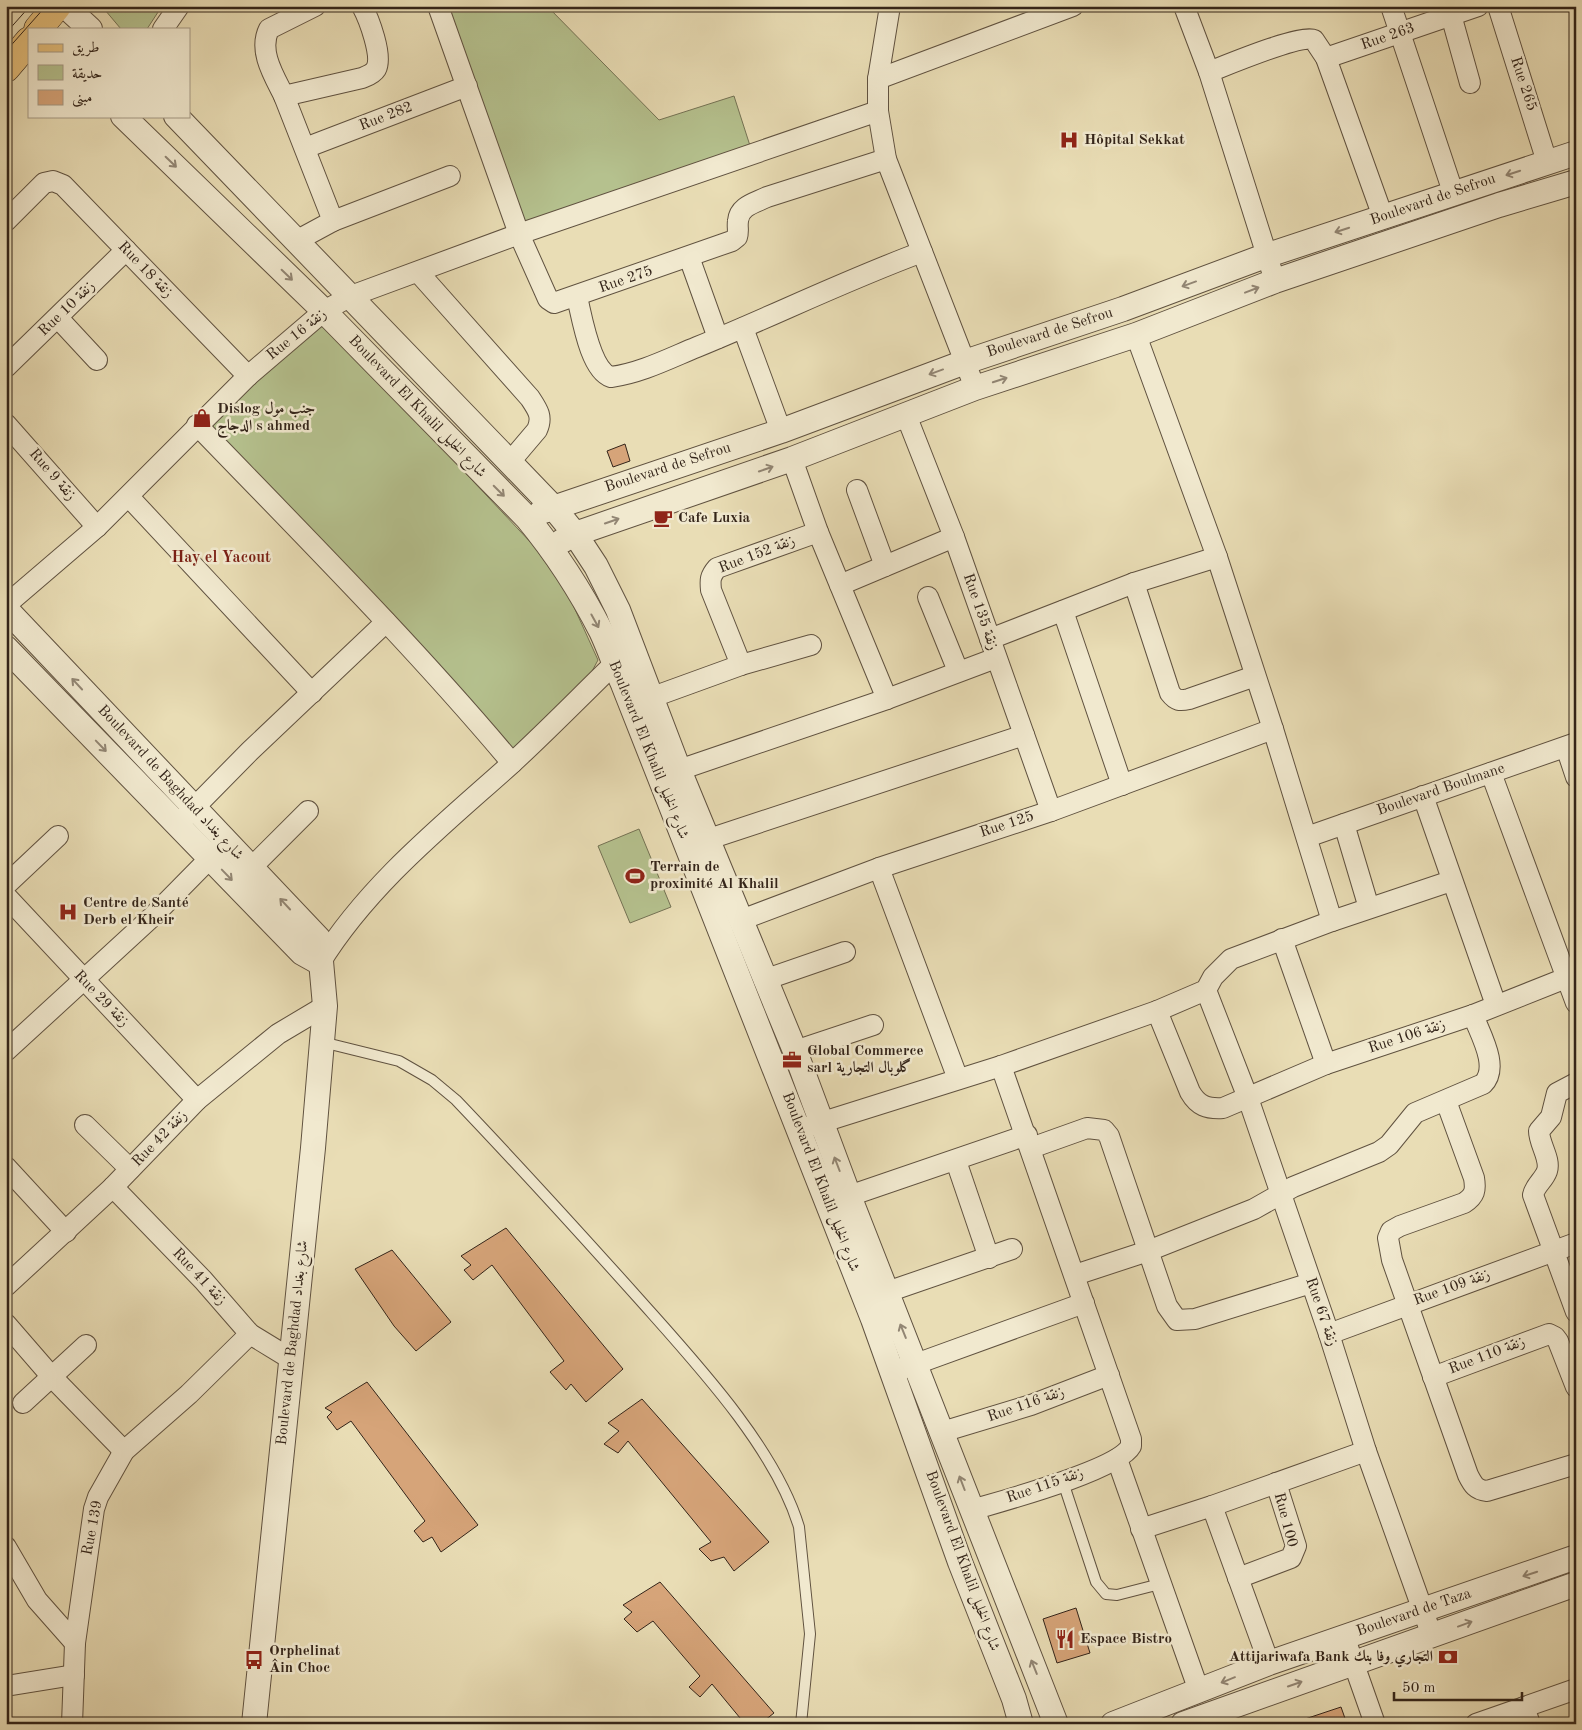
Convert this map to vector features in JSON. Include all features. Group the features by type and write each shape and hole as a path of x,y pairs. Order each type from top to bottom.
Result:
{"main road":[{"path":"39,28 56,6"},
{"path":"6,68 28,41"}],"street":[{"path":"65,6 89,28"},
{"path":"164,28 179,6"},
{"path":"284,96 362,78 377,68 377,47 362,6"},
{"path":"438,6 519,234"},
{"path":"890,6 878,79 878,111 886,159 975,388"},
{"path":"878,79 1073,6"},
{"path":"1184,6 1209,72 1265,256 1275,281"},
{"path":"1391,6 1453,192"},
{"name":"Rue 263","path":"1326,58 1478,6"},
{"name":"Rue 265","path":"1498,6 1548,162"},
{"path":"313,7 269,29 265,36 264,45 266,56 284,96 333,221"},
{"path":"1450,15 1470,83"},
{"path":"1209,72 1305,38 1314,40 1326,58 1383,217"},
{"name":"Rue 282","path":"305,148 467,86"},
{"name":"Rue 16 زنقة","path":"6,605 97,527 129,497 196,425 248,376 324,311 351,296 519,234 550,225 878,111"},
{"name":"Boulevard El Khalil شارع الخليل","path":"125,118 324,311 526,518 551,546 601,632 810,1126 893,1373 960,1562 1014,1700 1021,1724"},
{"path":"150,142 173,118"},
{"name":"Boulevard El Khalil شارع الخليل","path":"177,118 553,507 575,534 596,566 618,610 650,698 706,840 795,1051 810,1126 849,1196 1056,1724"},
{"name":"Boulevard de Sefrou","path":"526,518 553,507 781,431 965,362 1148,299 1265,256 1453,192 1576,153"},
{"name":"Rue 275","path":"519,234 544,291 548,299 554,304 689,257 737,237 738,217 741,211 767,197 886,159"},
{"path":"296,241 333,221 450,176"},
{"name":"Rue 18 زنقة","path":"6,221 37,190 49,182 63,185 248,376"},
{"name":"Boulevard de Sefrou","path":"551,546 575,534 792,460 975,388 1136,335 1275,281 1499,205 1576,182"},
{"name":"Rue 10 زنقة","path":"6,367 126,250"},
{"path":"577,297 593,358 600,371 611,377 637,371 744,328 874,270 922,252"},
{"path":"689,257 718,338"},
{"path":"418,272 530,398 539,412 540,424 537,430 509,463"},
{"path":"1148,299 1160,326"},
{"path":"58,318 96,360"},
{"path":"744,328 781,431"},
{"path":"1136,335 1217,557 1332,921"},
{"name":"Rue 135 زنقة","path":"906,415 954,537 1051,811"},
{"name":"Rue 9 زنقة","path":"6,424 97,527"},
{"path":"196,425 386,622 512,763"},
{"path":"792,460 818,532 887,699"},
{"path":"857,490 885,566"},
{"path":"129,497 312,693"},
{"name":"Rue 152 زنقة","path":"741,665 710,590 710,580 717,568 818,532"},
{"path":"840,585 954,537"},
{"path":"678,770 887,699 958,672 993,648 1063,611 1134,583 1217,557"},
{"path":"1134,583 1170,693 1178,700 1189,699 1255,676"},
{"path":"928,597 958,672"},
{"name":"Boulevard de Baghdad شارع بغداد","path":"6,609 194,808 218,850 302,953 320,963"},
{"path":"1063,611 1122,785"},
{"path":"177,824 386,622"},
{"path":"650,698 741,665 810,645"},
{"name":"Boulevard de Baghdad شارع بغداد","path":"6,648 177,824 218,850 252,868 318,939 325,1006 313,1148 254,1724"},
{"path":"320,963 332,943 388,878 577,702 618,674"},
{"name":"Rue 125","path":"741,920 879,868 1051,811 1273,730"},
{"path":"706,840 1024,735"},
{"path":"1571,745 1576,777"},
{"name":"Boulevard Boulmane","path":"1307,837 1571,745"},
{"path":"1491,773 1576,1003"},
{"path":"1423,796 1496,1005"},
{"path":"252,868 308,811"},
{"path":"1344,824 1369,908"},
{"path":"6,885 58,836"},
{"path":"8,1046 153,916 218,850"},
{"path":"879,868 958,1079"},
{"path":"810,1126 1001,1066 1157,1011 1206,990 1214,977 1231,959 1332,921 1451,880"},
{"name":"Rue 29 زنقة","path":"6,896 197,1100"},
{"path":"1282,939 1326,1064"},
{"path":"764,980 845,952"},
{"name":"Rue 106 زنقة","path":"1157,1011 1190,1092 1196,1102 1202,1106 1218,1108 1248,1098 1326,1064 1473,1015 1566,978"},
{"name":"Rue 67 زنقة","path":"1206,990 1248,1098 1329,1334 1366,1451 1424,1609 1432,1636"},
{"name":"Rue 42 زنقة","path":"6,1286 113,1187 197,1100 278,1034 325,1006"},
{"path":"1075,1275 1148,1251 1254,1209 1280,1194 1379,1152 1389,1144 1415,1113 1483,1084 1490,1072 1489,1060 1473,1015"},
{"path":"795,1051 873,1025"},
{"path":"1001,1066 1131,1439 1128,1451 1117,1459 1199,1691"},
{"path":"1576,1083 1557,1093 1551,1117 1539,1131 1548,1168 1535,1187 1533,1195 1576,1312"},
{"path":"1446,1101 1474,1178 1476,1188 1473,1197 1464,1203 1390,1231 1388,1238 1392,1260 1468,1475 1474,1487 1487,1491 1576,1464"},
{"path":"85,1125 130,1169"},
{"path":"849,1196 956,1161 1029,1142 1087,1128 1104,1130 1113,1147 1167,1306 1177,1320 1195,1319 1311,1283"},
{"path":"956,1161 989,1258"},
{"path":"6,1167 66,1232"},
{"name":"Rue 41 زنقة","path":"113,1187 203,1280 250,1334 291,1359"},
{"name":"Rue 109 زنقة","path":"1329,1334 1576,1243"},
{"path":"887,1292 1012,1249"},
{"path":"893,1373 1084,1303"},
{"path":"6,1324 52,1377 124,1451"},
{"name":"Rue 139","path":"72,1724 75,1642 94,1509 98,1497 124,1451 189,1394 250,1334"},
{"name":"Rue 110 زنقة","path":"1433,1377 1541,1335 1549,1334 1556,1337 1570,1351"},
{"path":"23,1403 86,1344"},
{"path":"1570,1351 1576,1387"},
{"name":"Rue 116 زنقة","path":"942,1432 1031,1405 1109,1375"},
{"path":"1141,1529 1276,1484 1366,1451"},
{"name":"Rue 115 زنقة","path":"972,1510 1063,1482 1117,1459"},
{"name":"Rue 100","path":"1238,1578 1292,1558 1295,1553 1296,1546 1276,1484"},
{"path":"1212,1506 1269,1664"},
{"path":"6,1548 37,1600 75,1642"},
{"path":"960,1562 988,1552"},
{"name":"Boulevard de Taza","path":"1113,1724 1344,1636 1576,1558"},
{"name":"Boulevard de Taza","path":"1183,1724 1576,1584"},
{"path":"1344,1636 1375,1724"},
{"path":"6,1686 74,1675"},
{"path":"1476,1724 1527,1715 1576,1689"}],"lane":[{"path":"321,1042 399,1061 432,1080 456,1100 684,1349 737,1415 775,1474 794,1514 798,1527 810,1634 801,1724"},
{"path":"1063,1482 1096,1582 1106,1594 1117,1595 1160,1584"}],"green space":[{"path":"108,6 162,6 148,28 120,28 105,10"},
{"path":"440,6 547,6 659,120 734,96 753,155 519,234"},
{"path":"319,317 534,546 569,596 598,660 575,703 513,760 199,423"},
{"name":"Terrain de proximité Al Khalil","path":"639,829 671,907 630,923 598,846"}],"building":[{"path":"625,444 630,461 613,467 607,451"},
{"path":"506,1228 623,1369 586,1402 571,1384 566,1390 550,1372 564,1361 492,1265 473,1280 464,1270 471,1265 461,1256"},
{"path":"392,1250 451,1322 416,1351 394,1326 355,1269"},
{"path":"367,1382 478,1525 441,1552 432,1537 423,1542 414,1531 425,1521 351,1421 337,1430 327,1417 332,1412 325,1408"},
{"path":"642,1399 769,1542 734,1571 724,1557 711,1561 699,1549 711,1542 628,1441 618,1453 604,1444 619,1431 608,1423"},
{"path":"660,1582 774,1713 760,1724 745,1724 712,1684 700,1697 689,1687 700,1676 653,1621 637,1632 624,1619 632,1612 623,1605"},
{"path":"1076,1608 1090,1653 1057,1663 1043,1619"},
{"path":"1341,1707 1347,1724 1299,1724 1299,1721"}],"tram line":[{"path":"6,33 30,6"},
{"path":"6,51 46,6"}],"place":[{"name":"Hôpital Sekkat","path":"1069,140"},
{"name":"Dislog جنب مول الدجاج s ahmed","path":"202,418"},
{"name":"Cafe Luxia","path":"663,518"},
{"name":"Terrain de proximité Al Khalil","path":"635,876"},
{"name":"Centre de Santé Derb el Kheir","path":"68,912"},
{"name":"Global Commerce sarl گلوبال التجارية","path":"792,1060"},
{"name":"Espace Bistro","path":"1065,1639"},
{"name":"Attijariwafa Bank التجاري وفا بنك","path":"1448,1657"},
{"name":"Orphelinat Âin Choc","path":"254,1660"}],"district":[{"name":"Hay el Yacout","path":"221,558"}]}
